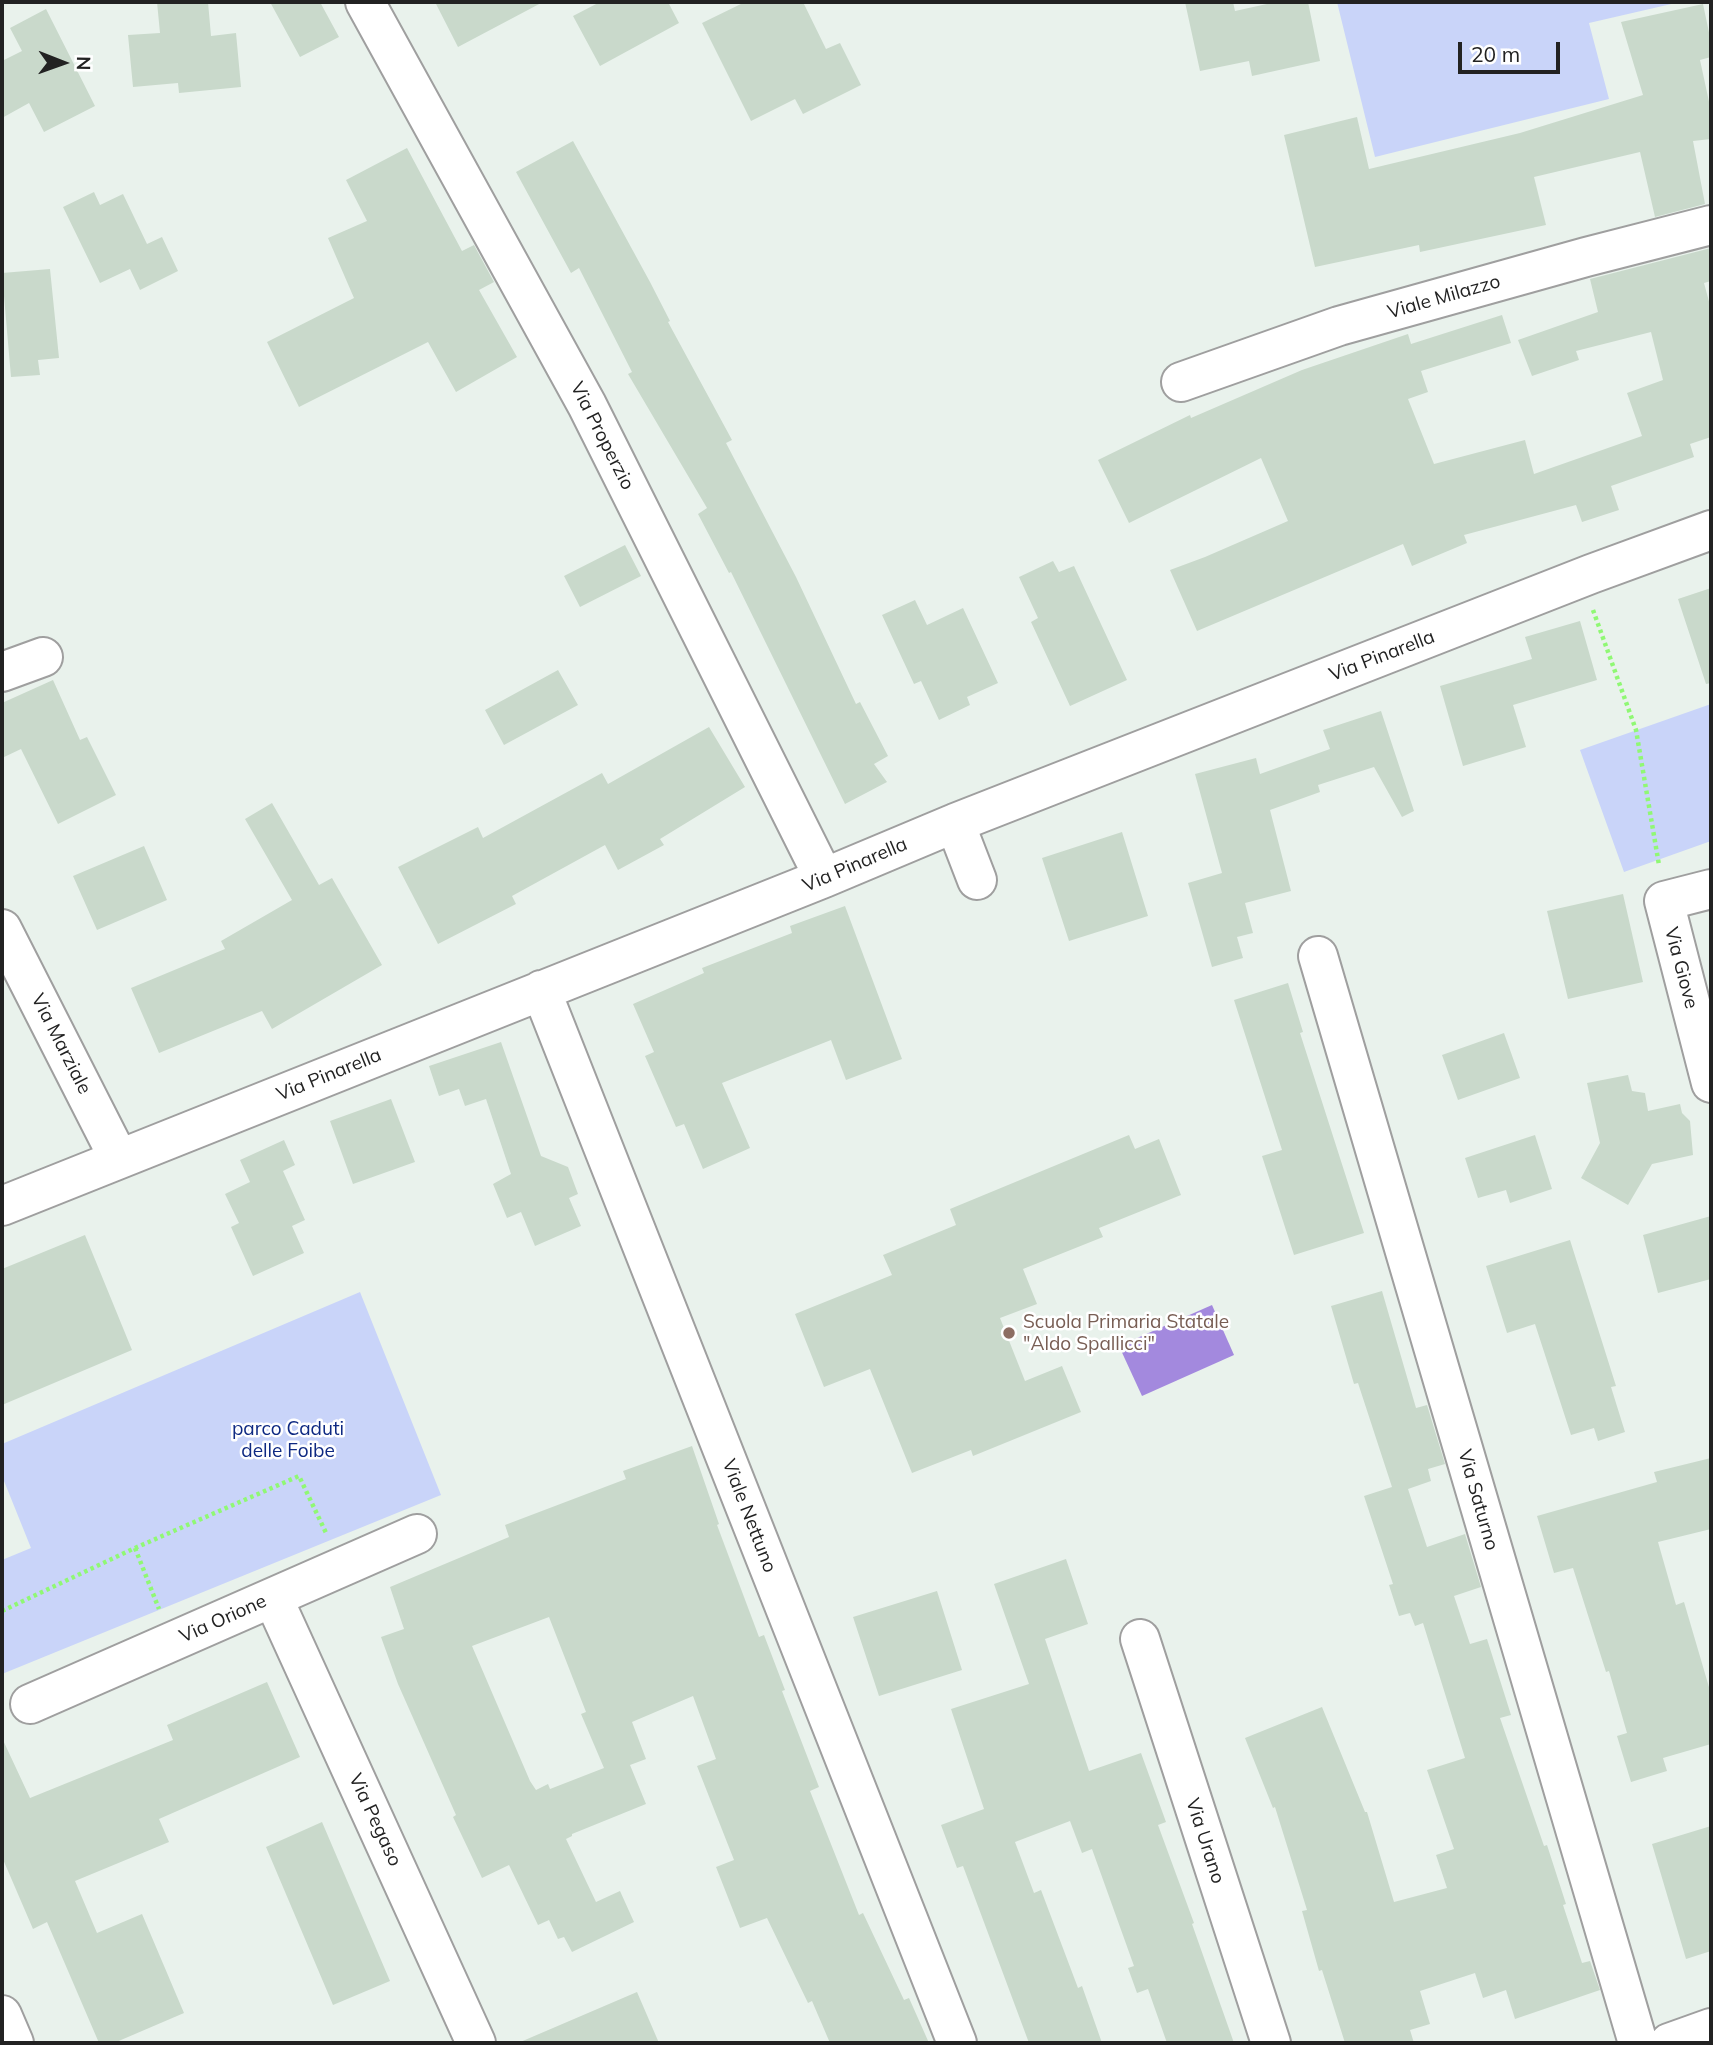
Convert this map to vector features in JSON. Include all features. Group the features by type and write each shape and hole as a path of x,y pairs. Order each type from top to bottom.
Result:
{"street":[{"name":"Via Properzio","path":"365,2 587,405 824,878"},
{"name":"Viale Milazzo","path":"1181,382 1339,326 1711,225"},
{"name":"Via Pinarella","path":"2,1206 824,878 955,823 1591,574 1711,530"},
{"path":"2,672 43,657"},
{"path":"955,823 977,880"},
{"name":"Via Giove","path":"1711,889 1664,901 1711,1083"},
{"name":"Via Marziale","path":"2,929 119,1159"},
{"name":"Via Saturno","path":"1318,956 1639,2043"},
{"name":"Viale Nettuno","path":"541,990 957,2043"},
{"name":"Via Orione","path":"30,1704 416,1534"},
{"name":"Via Pegaso","path":"273,1598 476,2043"},
{"name":"Via Urano","path":"1140,1639 1271,2043"},
{"path":"2,2015 14,2043"},
{"path":"1669,2043 1711,2028"}],"path":[{"path":"1591,574 1589,599 1636,730 1664,901"},
{"path":"2,1611 135,1548 299,1476 342,1567"},
{"path":"135,1548 172,1642"}],"green space":[{"path":"1337,2 1680,2 1589,23 1609,99 1375,157"},
{"path":"1711,704 1711,841 1624,872 1580,750"},
{"name":"parco Caduti delle Foibe","path":"360,1292 441,1495 2,1674 2,1560 31,1548 2,1476 2,1444"}],"shaded area":[{"path":"1212,1305 1234,1355 1142,1396 1119,1346"}],"building":[{"path":"157,2 208,2 211,36 236,33 241,87 179,93 178,83 133,87 128,35 160,33"},
{"path":"270,2 320,2 339,37 300,57"},
{"path":"435,2 543,2 458,47"},
{"path":"600,2 668,2 679,23 600,66 573,16"},
{"path":"745,2 803,2 826,49 840,43 861,85 803,114 795,99 751,121 702,23"},
{"path":"1185,2 1233,2 1235,11 1276,2 1308,2 1320,61 1252,76 1249,61 1200,71"},
{"path":"1703,4 1711,42 1711,57 1700,60 1711,111 1711,139 1693,141 1705,204 1655,217 1640,152 1534,177 1546,225 1420,252 1419,245 1315,267 1284,135 1357,117 1369,169 1520,133 1643,95 1621,22"},
{"path":"46,9 95,106 44,132 29,103 2,118 2,61 22,51 10,28"},
{"path":"573,141 732,440 726,443 796,577 856,704 860,702 888,756 874,764 887,782 845,804 731,572 729,573 698,514 707,508 628,374 632,372 579,268 571,273 516,172"},
{"path":"407,148 462,251 474,245 494,282 479,290 517,357 456,392 428,342 299,407 267,342 354,298 328,238 367,221 346,180"},
{"path":"94,192 100,205 123,194 147,244 162,237 178,271 140,290 130,269 100,283 63,207"},
{"path":"1711,248 1711,281 1704,283 1711,309 1711,437 1690,444 1694,457 1611,486 1619,510 1582,522 1576,505 1464,535 1467,543 1412,566 1403,544 1197,631 1170,570 1288,521 1261,458 1129,523 1098,460 1190,415 1191,418 1302,370 1408,334 1411,344 1502,315 1511,343 1421,371 1428,392 1408,399 1434,464 1525,440 1534,474 1642,436 1627,393 1663,380 1651,332 1576,351 1579,360 1532,376 1518,340 1598,312 1590,279"},
{"path":"50,269 59,358 38,360 40,375 11,377 2,273"},
{"path":"625,545 641,576 580,607 564,576"},
{"path":"1053,561 1059,572 1074,566 1127,680 1070,706 1031,622 1038,618 1019,577"},
{"path":"1711,588 1711,683 1706,684 1678,599"},
{"path":"915,600 927,625 963,608 998,683 967,697 970,705 939,720 921,681 914,684 882,615"},
{"path":"1580,621 1597,680 1513,705 1526,747 1463,766 1440,686 1532,659 1525,637"},
{"path":"558,670 578,705 504,745 485,710"},
{"path":"53,680 80,740 87,737 116,795 58,824 21,749 2,758 2,703"},
{"path":"1381,711 1414,811 1402,817 1374,767 1318,785 1320,792 1270,810 1291,891 1245,903 1253,933 1237,937 1243,958 1212,967 1188,883 1222,873 1195,774 1256,758 1260,774 1330,749 1323,730"},
{"path":"709,727 745,787 660,839 664,845 618,870 605,845 512,896 516,904 438,944 398,867 478,827 483,838 602,773 608,784"},
{"path":"272,803 319,885 332,878 382,965 272,1029 262,1011 159,1053 131,988 225,949 221,941 292,900 245,819"},
{"path":"1122,832 1148,916 1069,941 1042,858"},
{"path":"144,846 167,900 97,930 73,876"},
{"path":"1623,894 1643,982 1568,999 1547,911"},
{"path":"845,906 902,1059 846,1080 831,1040 722,1083 750,1148 703,1169 684,1124 676,1127 645,1056 654,1052 633,1004 704,973 702,968 792,933 790,926"},
{"path":"1288,983 1303,1032 1300,1033 1364,1233 1294,1255 1262,1156 1282,1150 1234,1000"},
{"path":"1504,1033 1520,1078 1458,1100 1442,1055"},
{"path":"501,1042 541,1156 568,1167 578,1194 569,1198 581,1226 535,1246 521,1212 507,1218 493,1184 511,1174 486,1099 465,1106 459,1089 439,1096 429,1066"},
{"path":"1628,1075 1632,1091 1645,1093 1648,1111 1680,1104 1682,1113 1690,1121 1693,1155 1652,1164 1628,1205 1581,1178 1600,1143 1587,1083"},
{"path":"391,1099 415,1162 353,1184 330,1121"},
{"path":"1129,1135 1135,1149 1159,1139 1181,1195 1099,1228 1103,1237 1023,1269 1037,1304 1000,1318 1025,1381 1062,1366 1081,1412 973,1456 971,1450 912,1473 870,1369 824,1387 795,1314 892,1275 883,1255 956,1225 950,1209"},
{"path":"1535,1135 1552,1189 1510,1203 1506,1190 1478,1198 1465,1158"},
{"path":"284,1140 295,1165 283,1171 305,1220 292,1226 304,1253 253,1276 231,1227 239,1223 225,1194 250,1182 240,1160"},
{"path":"1711,1216 1711,1279 1658,1293 1643,1235"},
{"path":"85,1235 132,1350 2,1405 2,1269"},
{"path":"1570,1240 1616,1386 1611,1387 1625,1432 1598,1441 1594,1428 1571,1435 1535,1324 1507,1333 1486,1266"},
{"path":"1382,1291 1416,1408 1427,1405 1445,1464 1428,1469 1431,1481 1408,1489 1427,1547 1465,1534 1481,1587 1454,1596 1470,1644 1487,1639 1511,1715 1500,1718 1544,1846 1547,1845 1582,1963 1590,1961 1600,1990 1515,2019 1506,1990 1483,1998 1475,1973 1420,1991 1430,2024 1410,2030 1414,2043 1345,2043 1322,1970 1319,1971 1302,1911 1307,1910 1275,1807 1273,1808 1245,1738 1322,1707 1367,1812 1394,1902 1447,1888 1436,1855 1454,1849 1427,1770 1465,1758 1423,1623 1415,1626 1410,1613 1399,1616 1389,1585 1393,1584 1364,1496 1392,1487 1358,1383 1354,1384 1331,1306"},
{"path":"692,1446 719,1524 717,1525 759,1637 764,1635 785,1690 782,1691 819,1787 810,1791 859,1915 863,1913 904,2000 909,1998 929,2043 830,2043 812,2001 808,2003 767,1918 740,1928 716,1867 734,1860 697,1766 716,1759 693,1696 632,1722 646,1759 630,1765 646,1804 572,1834 566,1839 596,1902 620,1891 634,1922 572,1952 564,1937 558,1939 549,1920 538,1925 509,1865 482,1878 453,1817 456,1815 398,1684 381,1637 404,1629 390,1587 509,1537 505,1525 626,1479 623,1471","holes":["549,1617 586,1712 581,1714 604,1768 550,1789 548,1784 536,1790 472,1646"]},
{"path":"1711,1458 1711,1529 1658,1542 1676,1605 1684,1602 1711,1694 1711,1744 1663,1758 1667,1771 1631,1782 1617,1736 1627,1733 1609,1671 1606,1672 1573,1568 1554,1573 1537,1516 1657,1482 1654,1472"},
{"path":"1066,1559 1088,1624 1045,1639 1089,1771 1141,1753 1166,1822 1158,1825 1234,2043 1167,2043 1148,1989 1137,1993 1128,1968 1134,1966 1092,1849 1082,1853 1070,1821 1015,1842 1034,1893 1041,1890 1078,1988 1082,1986 1102,2043 1029,2043 963,1866 957,1868 941,1825 984,1809 951,1709 1029,1684 994,1584"},
{"path":"937,1591 962,1670 879,1696 853,1617"},
{"path":"267,1682 300,1757 159,1819 169,1842 75,1881 97,1933 142,1914 184,2013 114,2043 99,2043 47,1922 33,1929 2,1857 2,1738 30,1798 173,1740 167,1725"},
{"path":"322,1822 390,1981 333,2005 266,1847"},
{"path":"1711,1826 1711,1951 1686,1959 1652,1844"},
{"path":"637,1992 659,2043 518,2043"}],"place":[{"name":"Scuola Primaria Statale \"Aldo Spallicci\"","path":"1009,1333"}]}
